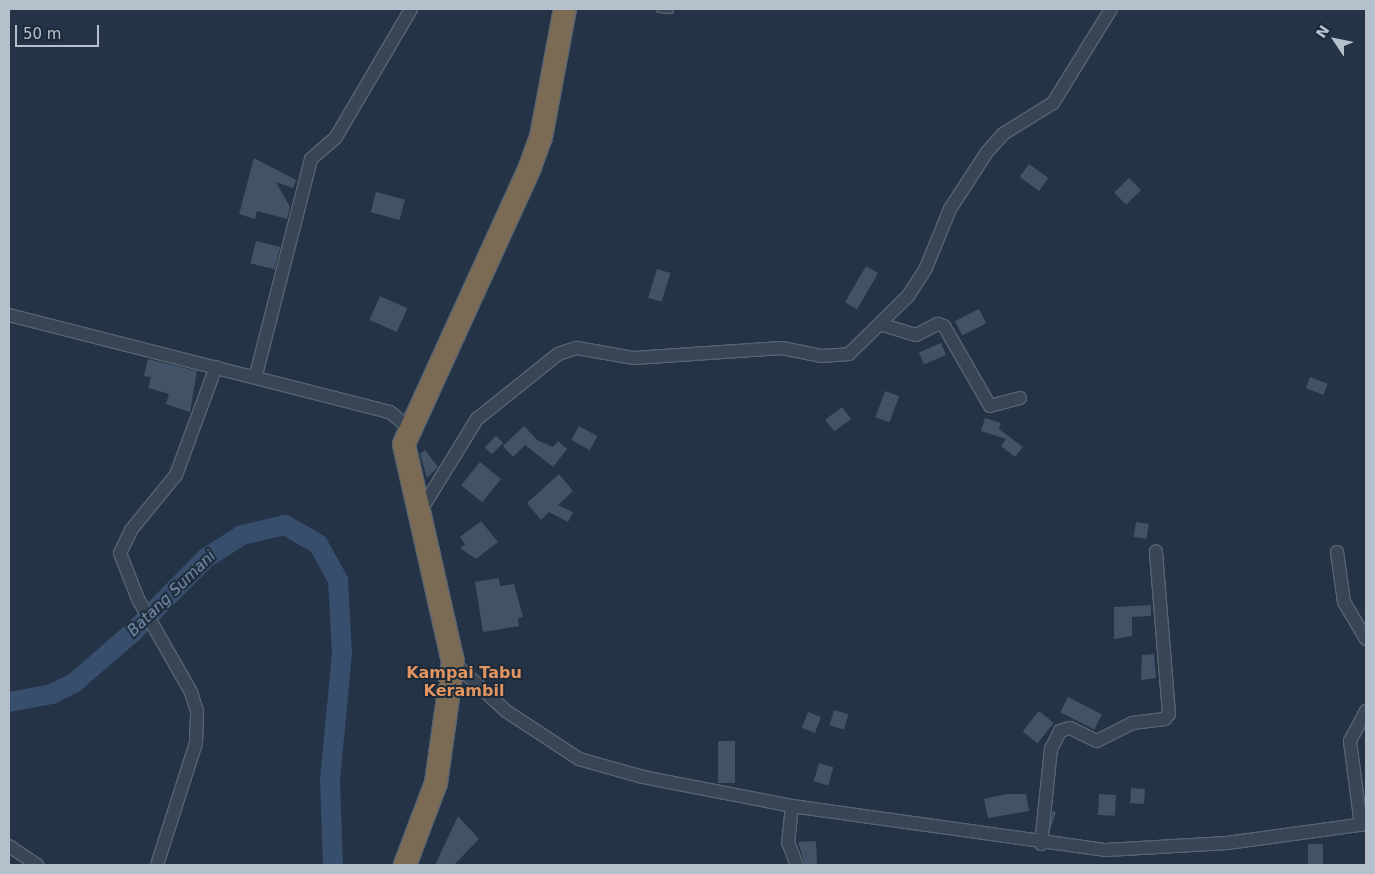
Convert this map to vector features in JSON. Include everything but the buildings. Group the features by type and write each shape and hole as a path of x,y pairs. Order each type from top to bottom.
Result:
{"highway":[{"path":"405,865 436,783 453,662 421,510 404,444 409,428 530,168 541,137 565,9"}],"street":[{"path":"256,375 311,159 336,137 411,9"},
{"path":"421,510 477,418 558,354 577,348 634,358 782,348 834,357 849,354 883,325 923,275 950,209 987,152 1003,134 1053,102 1111,9"},
{"path":"9,315 216,367 256,375 390,412 409,428"},
{"path":"883,325 916,335 938,324 944,326 990,406 1020,398"},
{"path":"157,865 197,734 195,701 138,599 120,553 131,530 176,475 216,367"},
{"path":"1041,844 1051,749 1060,731 1070,728 1097,741 1132,723 1165,719 1169,714 1156,552"},
{"path":"1337,552 1344,602 1366,639"},
{"path":"453,662 506,711 579,759 643,777 792,806 1041,844 1144,849 1363,825 1350,741 1366,711"},
{"path":"792,806 788,842 797,865"},
{"path":"9,846 37,865"}],"lane":[{"path":"660,9 670,10"}],"waterway":[{"name":"Batang Sumani","path":"9,702 52,694 74,683 132,633 206,558 242,535 285,525 318,544 338,580 342,653 330,780 333,865"}],"district":[{"name":"Kampai Tabu Kerambil","path":"464,682"}]}
